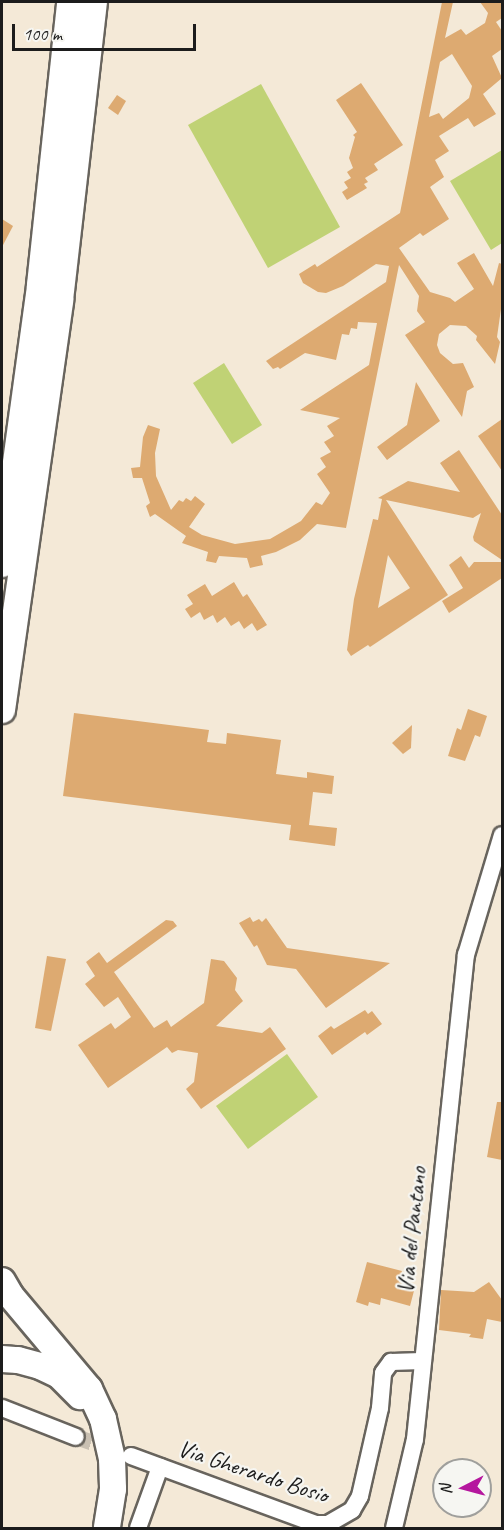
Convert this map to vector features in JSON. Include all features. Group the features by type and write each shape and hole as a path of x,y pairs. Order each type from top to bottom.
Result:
{"highway":[{"path":"2,564 37,306 70,2"},
{"path":"2,710 60,300 94,2"},
{"path":"2,1281 10,1295 89,1389 103,1419 109,1443 113,1490 107,1528"},
{"path":"2,1359 18,1360 59,1375 77,1391 92,1413 105,1459 106,1489 100,1528"}],"street":[{"name":"Via del Pantano","path":"394,1528 414,1439 466,955 502,835"},
{"name":"Via Gherardo Bosio","path":"131,1456 316,1524 328,1524 342,1518 352,1510 360,1496 380,1408 383,1373 391,1362 422,1361"},
{"path":"2,1408 76,1437"},
{"path":"138,1528 160,1467"}],"green space":[{"path":"261,84 340,227 268,268 188,125"},
{"path":"502,150 502,243 491,250 450,181"},
{"path":"224,363 262,425 232,444 193,383"},
{"path":"287,1054 318,1097 248,1149 216,1106"}],"building":[{"path":"442,2 453,2 445,38 461,29 466,35 485,23 488,13 480,2 502,2 502,18 496,22 502,31 502,49 492,56 502,78 483,94 496,114 474,127 468,118 439,136 449,151 435,160 444,177 430,187 449,219 423,236 420,233 399,248 430,292 450,298 455,302 474,289 457,263 474,253 493,286 499,263 502,264 502,302 497,337 500,342 495,364 476,340 477,336 466,326 450,325 439,334 437,345 440,353 453,364 463,363 474,387 467,391 462,417 405,335 425,322 417,311 419,296 399,265 346,528 317,524 300,540 276,552 261,556 263,565 250,568 247,558 219,556 216,563 206,561 208,552 182,543 186,536 155,514 150,517 146,506 150,503 142,478 133,478 131,468 140,467 143,437 148,425 160,429 155,453 156,476 171,510 179,500 183,502 186,498 191,501 195,496 205,504 189,527 202,535 235,544 270,539 301,521 316,502 322,505 330,493 317,474 326,467 320,458 331,452 324,442 334,436 327,426 340,418 300,410 369,365 377,323 358,322 357,329 351,328 349,335 342,334 336,360 305,353 280,369 278,367 273,369 266,361 386,282 389,266 376,264 343,286 326,293 318,292 303,283 299,274 315,264 317,267 400,213","holes":["452,54 472,86 469,98 443,119 439,113 429,117 440,62"]},
{"path":"361,83 403,145 374,164 378,170 365,178 368,182 364,184 367,188 347,200 342,192 348,188 344,182 351,178 347,172 353,168 349,158 355,137 353,135 357,132 336,100"},
{"path":"117,95 126,101 118,115 108,108"},
{"path":"2,219 13,226 2,247"},
{"path":"416,382 440,421 387,460 377,447 407,425"},
{"path":"502,419 502,471 478,436"},
{"path":"459,450 502,515 502,560 474,541 473,537 481,513 473,518 386,500 448,595 370,647 368,645 351,656 347,650 354,599 373,519 378,520 382,499 378,498 408,481 460,492 440,463","holes":["388,555 410,588 378,608"]},
{"path":"461,556 469,568 474,562 502,562 502,578 449,613 442,601 463,588 449,565"},
{"path":"234,582 243,597 247,594 267,625 257,631 252,623 244,629 239,621 231,626 225,617 217,623 213,615 204,620 200,612 191,618 185,609 193,604 187,595 205,584 212,596"},
{"path":"468,709 487,716 480,737 475,735 465,761 448,756 457,728 461,730"},
{"path":"74,713 209,730 207,742 226,744 227,733 281,740 276,774 307,778 307,772 334,776 332,794 313,792 309,825 337,828 335,846 289,840 291,825 63,796"},
{"path":"412,725 411,748 403,754 392,743"},
{"path":"250,917 253,922 259,919 262,922 266,918 287,948 390,963 326,1008 296,969 267,965 257,945 254,947 239,923"},
{"path":"166,920 173,921 177,926 114,972 154,1028 167,1020 171,1027 204,1003 211,959 224,961 237,978 235,990 243,1001 216,1026 262,1033 270,1027 286,1049 201,1109 186,1089 194,1082 198,1053 178,1050 172,1053 167,1047 108,1088 78,1045 111,1023 115,1029 131,1017 118,997 104,1007 85,984 95,976 86,962 99,952 107,963"},
{"path":"47,956 66,959 51,1031 35,1028"},
{"path":"365,1010 368,1014 372,1011 382,1024 367,1035 365,1032 332,1055 318,1036 331,1026 334,1029"},
{"path":"497,1102 502,1102 502,1160 487,1157"},
{"path":"367,1262 402,1271 399,1282 415,1287 410,1306 381,1298 380,1305 369,1302 368,1306 356,1302"},
{"path":"489,1282 502,1300 502,1322 487,1319 483,1339 469,1337 471,1334 439,1330 441,1290 474,1292"}],"tunnel":[{"path":"76,1437 116,1451"}]}
